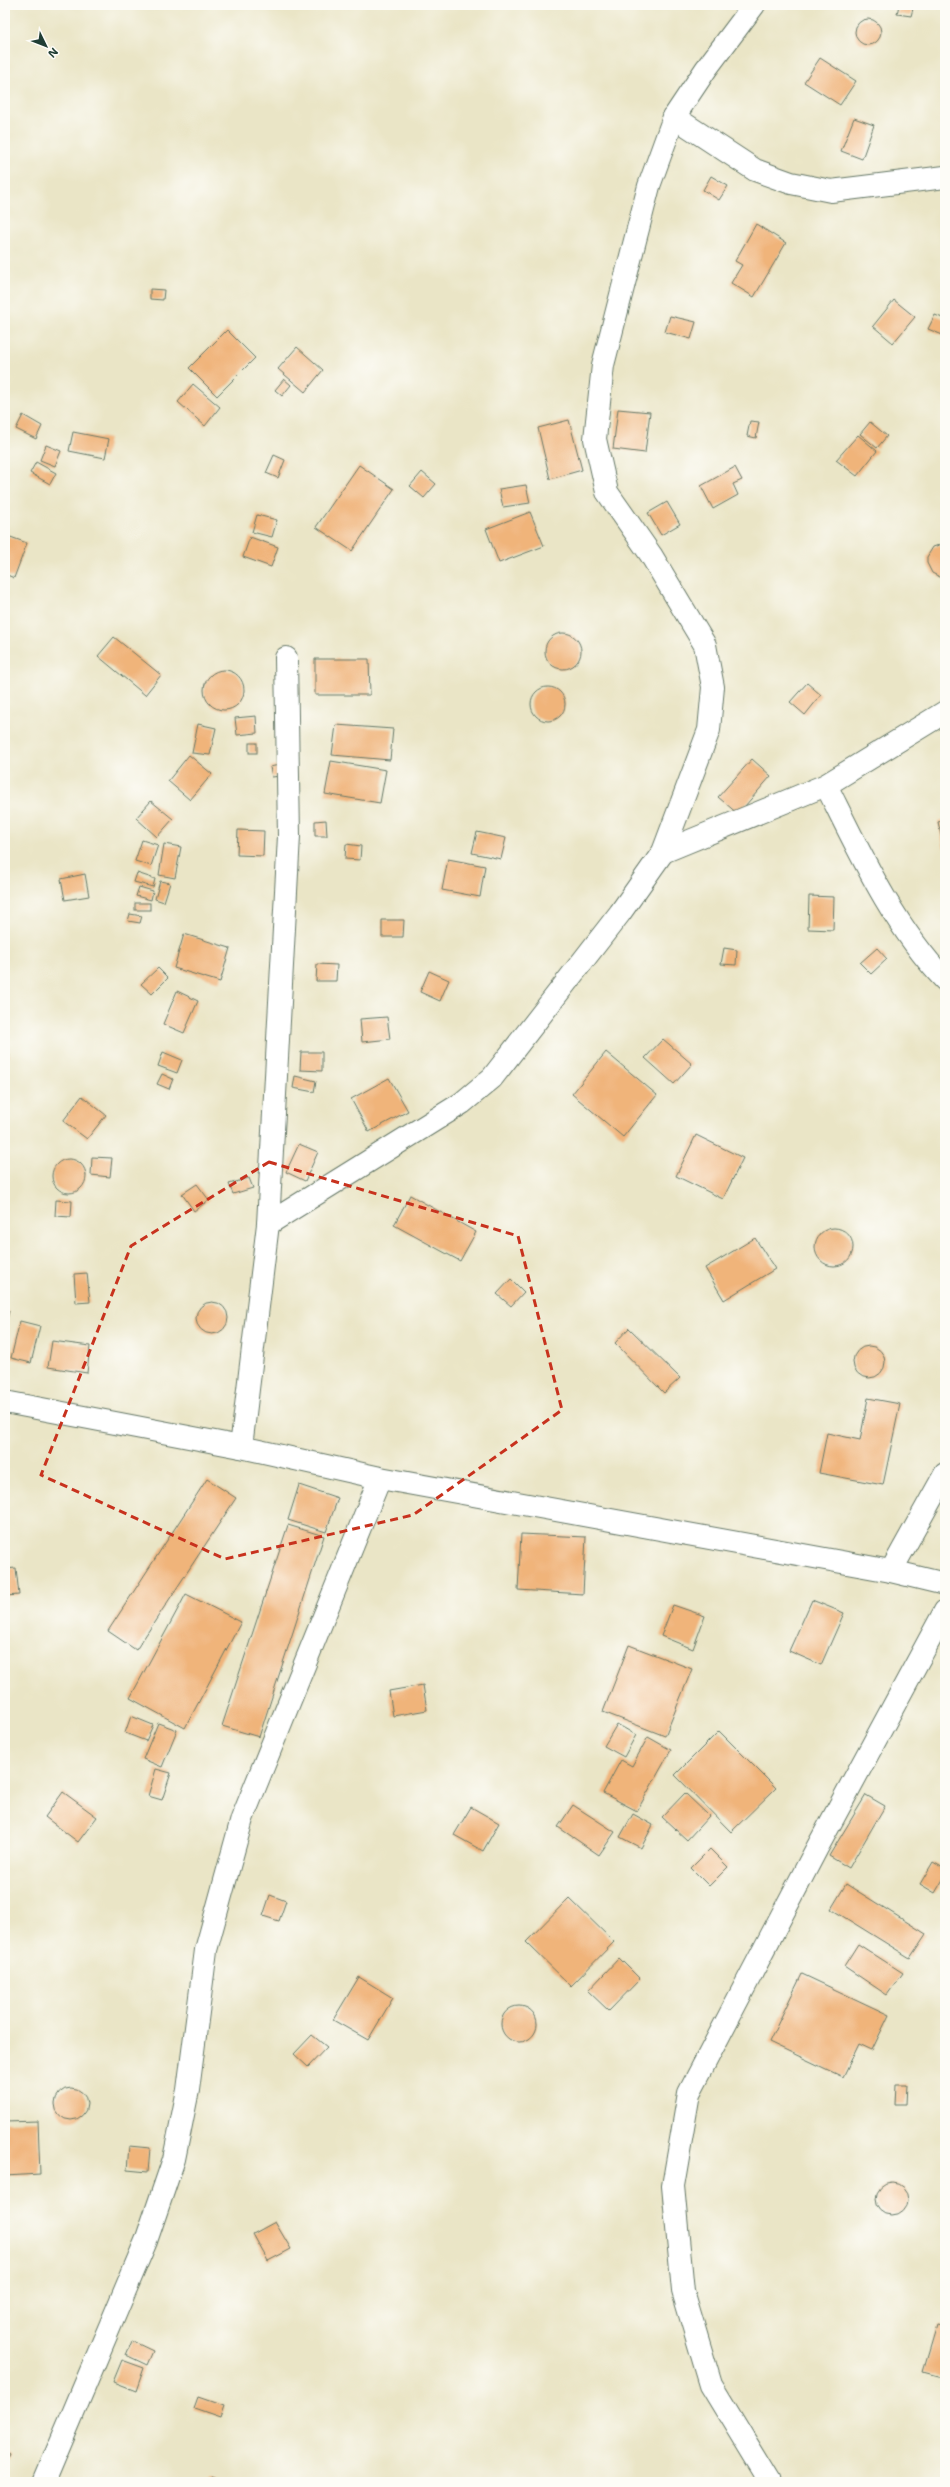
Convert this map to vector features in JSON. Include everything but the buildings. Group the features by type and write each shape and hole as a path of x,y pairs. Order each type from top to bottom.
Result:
{"street":[{"path":"268,1224 462,1103 492,1078 620,913 663,852 709,730 713,687 705,645 651,555 607,492 595,439 603,365 649,186 674,118 706,69 754,5"},
{"path":"674,118 756,170 804,186 831,191 945,177"},
{"path":"241,1447 268,1224 289,836 286,658"},
{"path":"663,852 826,785 945,712"},
{"path":"826,785 878,888 928,962 945,980"},
{"path":"5,1402 241,1447 380,1478 891,1571 945,1584"},
{"path":"891,1571 945,1474"},
{"path":"44,2482 146,2241 174,2159 188,2090 206,1950 242,1819 380,1478"},
{"path":"770,2482 711,2385 683,2291 672,2186 689,2093 821,1841 945,1611"}],"highlighted area":[{"path":"269,1162 518,1236 562,1410 413,1515 225,1559 41,1475 131,1246"}]}
